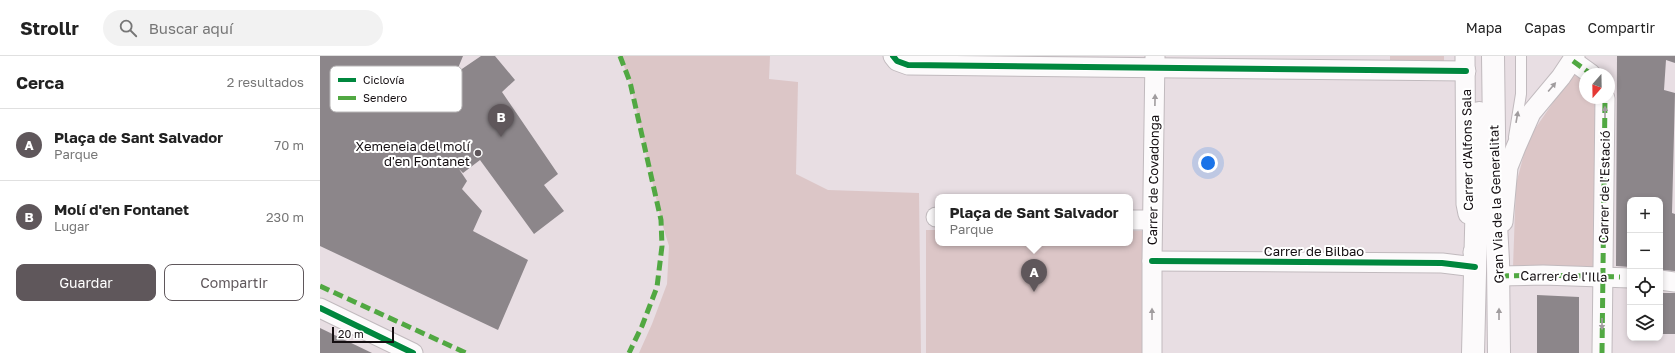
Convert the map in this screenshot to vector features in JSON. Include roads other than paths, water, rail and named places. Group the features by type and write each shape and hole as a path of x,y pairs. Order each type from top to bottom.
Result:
{"street":[{"path":"893,56 897,61 908,65 1155,61 1376,63 1470,61"},
{"name":"Gran Via de la Generalitat","path":"1493,56 1495,206 1499,269 1498,353"},
{"path":"1499,269 1508,167 1531,113 1574,58 1585,68"},
{"name":"Carrer de Covadonga","path":"1152,353 1152,220 1155,61"},
{"name":"Gran Via de la Generalitat","path":"1470,61 1475,267 1473,353"},
{"name":"Carrer de l'Estació","path":"1602,353 1605,104"},
{"path":"1133,220 1152,220"},
{"name":"Carrer de Bilbao","path":"1152,261 1442,263 1475,267"},
{"name":"Carrer de l'Illa","path":"1499,269 1543,275 1627,278"},
{"path":"1663,280 1675,282"},
{"path":"320,308 414,353"}],"lane":[{"path":"1508,167 1521,94 1521,56"}],"place":[{"name":"Molí d'en Fontanet","path":"501,137"},
{"name":"Xemeneia del molí d'en Fontanet","path":"478,153"},
{"name":"Plaça de Sant Salvador","path":"1034,292"}]}
